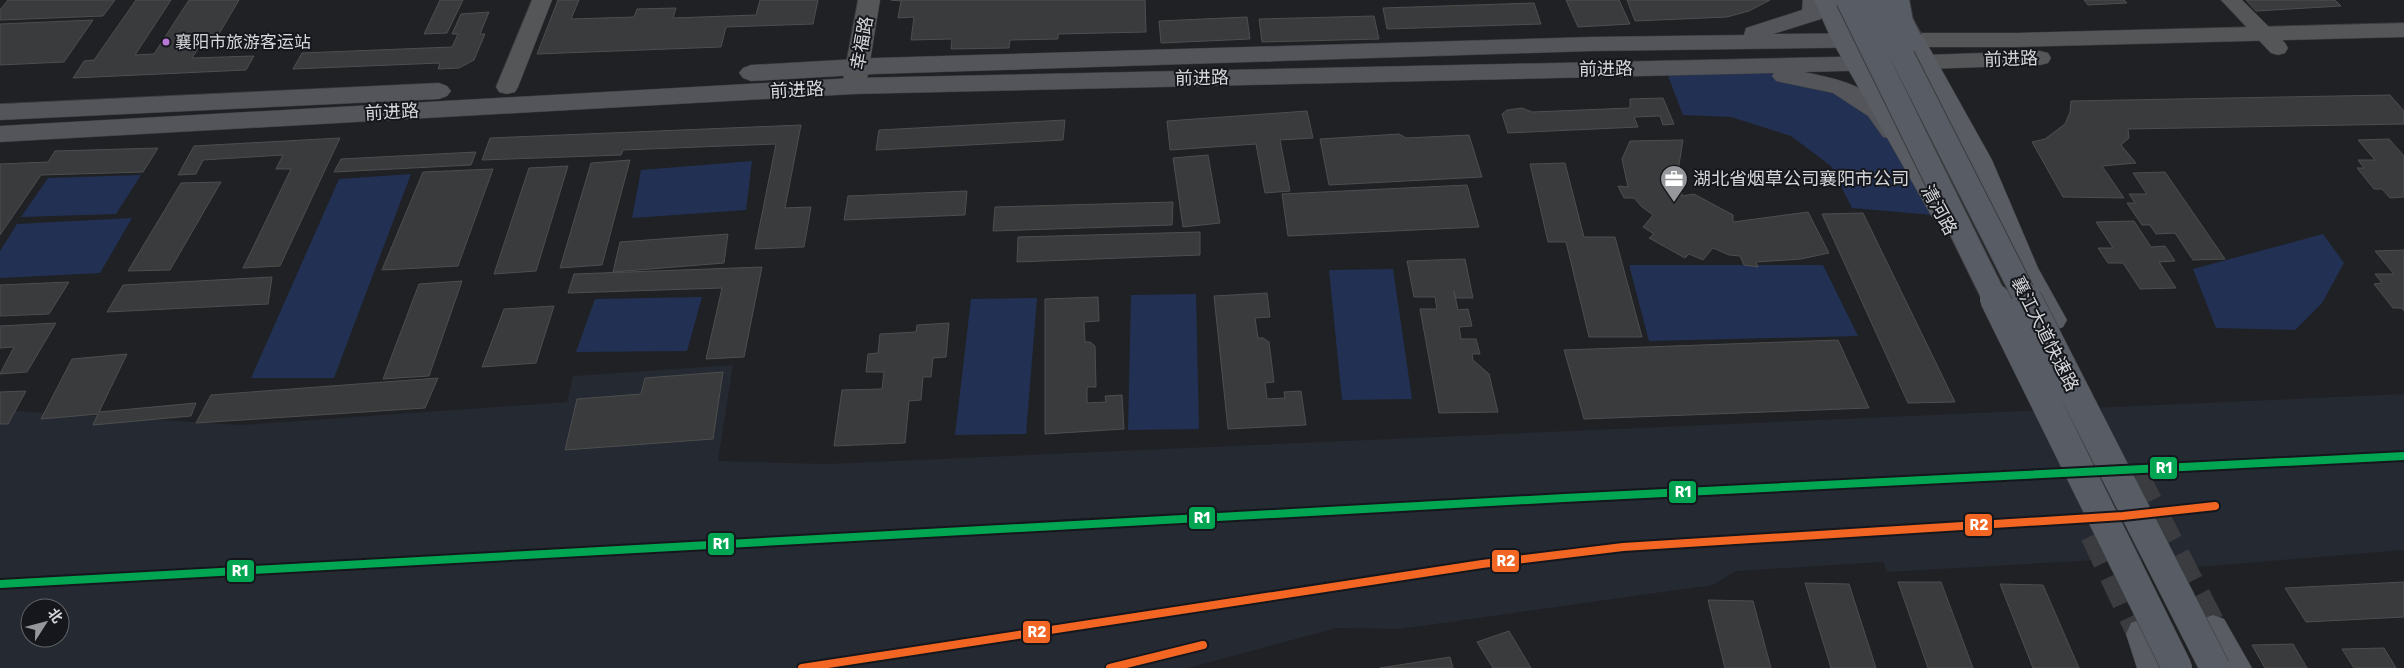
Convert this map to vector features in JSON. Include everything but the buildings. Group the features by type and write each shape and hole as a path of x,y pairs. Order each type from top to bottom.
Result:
{"highway":[{"name":"襄江大道快速路","path":"1848,0 2177,668"},
{"name":"襄江大道快速路","path":"1874,0 2215,668"},
{"path":"1897,0 1901,22 1972,157 2004,253"}],"main road":[{"path":"1717,43 1778,27 1813,14 1814,0"},
{"name":"清河路","path":"1825,0 1843,41 1944,216 2019,370"},
{"path":"1892,0 1980,160 2025,268 2079,368"},
{"name":"前进路","path":"0,112 507,87 864,76 1581,45 1843,41 1920,51"},
{"name":"前进路","path":"0,134 864,76 1738,66 1856,63 1920,51"},
{"path":"1738,66 1840,88 1876,110 1908,154"},
{"path":"2213,630 2235,668"},
{"path":"2142,634 2154,668"}],"street":[{"path":"507,87 542,0"},
{"name":"幸福路","path":"864,76 870,0"},
{"name":"幸福路","path":"864,76 885,0"},
{"path":"2231,0 2271,40"},
{"name":"前进路","path":"1920,51 2271,40 2404,30"},
{"name":"前进路","path":"2271,40 2404,44"}],"shaded area":[{"path":"1738,66 1840,87 1876,110 1944,216 1852,208 1831,166 1791,136 1731,117 1683,115 1665,68"},
{"path":"752,161 746,210 632,218 641,170"},
{"path":"411,174 334,378 251,378 339,179"},
{"path":"141,175 116,214 21,217 48,178"},
{"path":"132,218 100,273 0,278 0,251 17,224"},
{"path":"2323,234 2344,263 2322,303 2295,330 2216,328 2193,269"},
{"path":"1629,265 1823,265 1858,336 1649,341"},
{"path":"1393,269 1412,399 1342,400 1329,270"},
{"path":"1196,294 1199,429 1128,430 1131,295"},
{"path":"702,297 687,351 576,352 595,299"},
{"path":"1037,298 1026,434 955,435 971,299"},
{"path":"733,365 718,461 827,464 2404,394 2404,550 2198,567 2183,559 2099,560 1887,572 1883,562 1736,571 1713,585 1400,629 1337,628 1188,668 0,668 0,410 241,425 567,402 573,376"}],"tunnel":[{"path":"2134,476 2213,630"},
{"path":"2095,534 2142,634"}],"transit line":[{"name":"R1","path":"0,584 1564,498 2404,456"},
{"name":"R2","path":"802,668 1482,564 1623,547 2123,516 2215,506"},
{"name":"R2","path":"1110,668 1203,645"}],"place":[{"name":"襄阳市旅游客运站","path":"166,42"},
{"name":"湖北省烟草公司襄阳市公司","path":"1674,203"}]}
